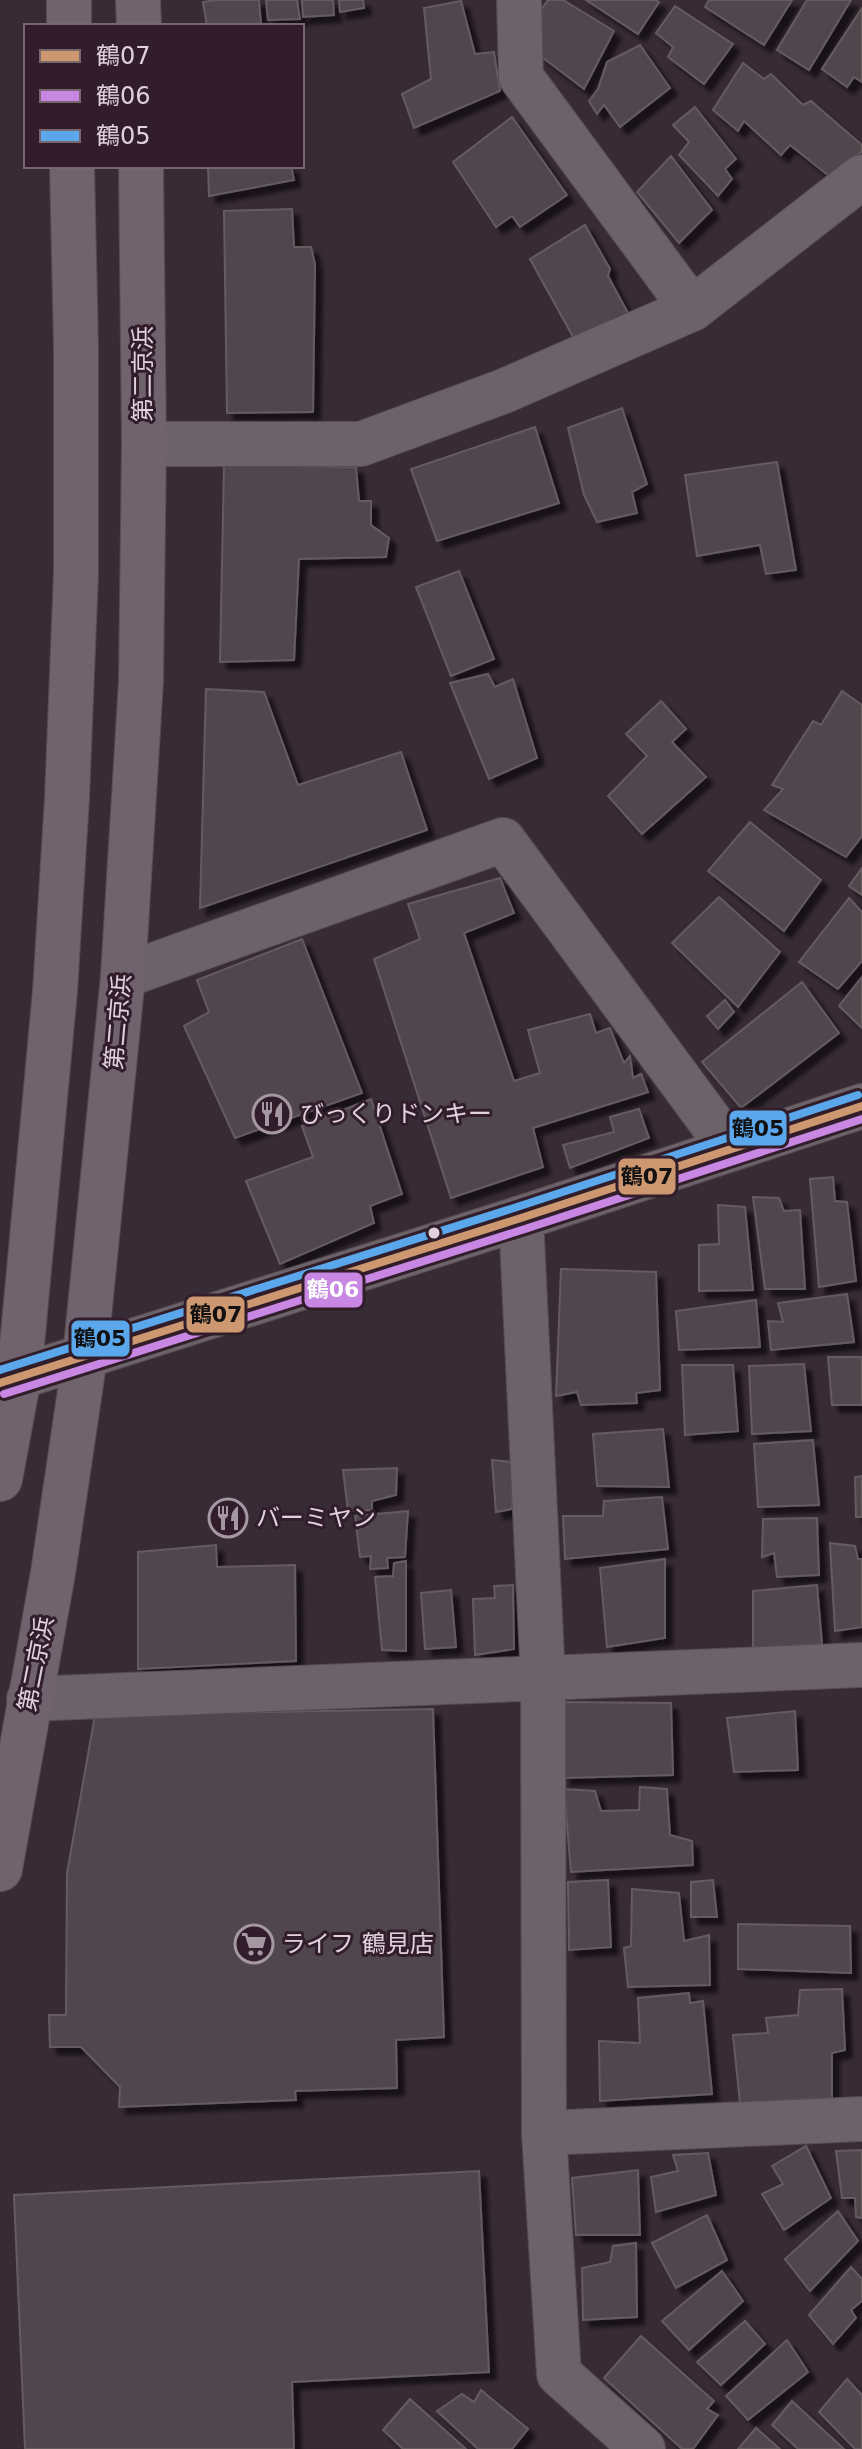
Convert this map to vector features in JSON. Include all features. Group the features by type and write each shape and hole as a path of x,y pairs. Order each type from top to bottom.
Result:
{"highway":[{"path":"69,0 69,24"},
{"path":"138,0 139,24"},
{"path":"0,1479 55,991 69,753 76,573 72,168"},
{"name":"第二京浜","path":"0,1869 53,1573 85,1357 123,976 141,681 144,444 141,168"}],"street":[{"path":"519,0 521,77 692,309"},
{"path":"144,444 361,444 504,391 692,309 862,177"},
{"path":"123,976 503,840 730,1148"},
{"path":"10,1380 862,1106"},
{"path":"521,1218 543,1679 544,2133 559,2374 643,2449"},
{"path":"29,1699 862,1665"},
{"path":"544,2133 862,2119"}],"building":[{"path":"259,0 261,24 207,24 203,2"},
{"path":"266,0 297,0 300,19 268,20"},
{"path":"302,0 333,0 334,15 303,17"},
{"path":"339,0 363,0 364,8 340,12"},
{"path":"548,0 563,0 614,31 584,89 542,57 541,10"},
{"path":"586,0 656,0 659,2 638,34"},
{"path":"709,0 792,0 764,45 705,7"},
{"path":"807,0 851,0 809,70 777,50"},
{"path":"461,1 475,54 494,52 500,91 414,128 402,94 431,79 424,8"},
{"path":"675,6 733,44 704,84 668,57 673,47 656,33"},
{"path":"862,8 862,82 854,77 847,87 822,69"},
{"path":"640,45 670,88 620,127 604,105 597,114 589,101 598,89 607,62"},
{"path":"743,63 764,79 771,74 803,105 811,101 862,145 862,151 834,180 790,145 781,155 744,121 738,131 713,110"},
{"path":"695,107 736,159 725,169 732,179 718,196 679,155 689,142 673,125"},
{"path":"512,117 567,195 520,227 512,216 496,227 453,162"},
{"path":"671,156 712,210 679,243 637,192"},
{"path":"208,168 291,168 294,180 209,196"},
{"path":"292,209 294,247 311,247 315,264 313,412 227,413 224,211"},
{"path":"585,225 610,269 608,276 628,313 577,344 530,259"},
{"path":"622,408 647,484 632,492 637,513 597,522 584,495 568,428"},
{"path":"535,427 559,503 437,541 411,469"},
{"path":"777,462 796,570 766,574 760,545 697,556 685,475"},
{"path":"224,465 356,467 359,501 371,501 371,525 389,538 386,557 299,559 294,660 220,662"},
{"path":"459,571 494,659 451,676 416,587"},
{"path":"488,674 495,687 513,679 537,758 489,779 450,683"},
{"path":"206,689 264,692 298,785 401,752 427,830 200,908"},
{"path":"842,691 862,705 862,836 846,857 764,810 783,789 772,785 813,721 821,725"},
{"path":"661,701 686,729 672,742 706,777 642,834 608,796 647,756 626,734"},
{"path":"750,822 821,880 784,931 708,871"},
{"path":"862,868 862,895 849,886"},
{"path":"500,878 514,913 464,933 514,1081 540,1073 528,1030 590,1014 596,1033 610,1028 624,1063 630,1056 633,1078 641,1074 648,1092 533,1128 543,1167 451,1198 374,959 420,939 408,904"},
{"path":"719,897 780,952 738,1007 672,943"},
{"path":"849,898 862,912 862,961 838,989 799,962"},
{"path":"302,939 362,1093 235,1138 184,1026 209,1012 197,980"},
{"path":"862,977 862,1028 839,1006"},
{"path":"802,982 839,1033 741,1108 702,1062"},
{"path":"725,1000 734,1012 718,1029 707,1016"},
{"path":"371,1099 402,1194 370,1206 374,1223 280,1264 246,1181 313,1157 302,1126"},
{"path":"639,1109 649,1138 570,1168 563,1145 614,1132 610,1117"},
{"path":"833,1177 835,1201 847,1202 856,1281 819,1287 810,1179"},
{"path":"753,1197 779,1198 784,1211 800,1210 805,1289 765,1289"},
{"path":"718,1205 745,1207 753,1290 699,1291 699,1245 719,1244"},
{"path":"561,1269 656,1272 660,1390 636,1393 637,1403 581,1405 577,1392 556,1396"},
{"path":"847,1294 854,1342 771,1350 768,1321 783,1322 778,1303"},
{"path":"756,1300 760,1347 679,1350 676,1311"},
{"path":"828,1357 862,1357 862,1405 832,1405"},
{"path":"804,1364 811,1431 752,1434 749,1366"},
{"path":"682,1365 733,1365 738,1431 685,1435"},
{"path":"663,1429 669,1487 597,1486 593,1434"},
{"path":"813,1440 819,1505 758,1507 754,1444"},
{"path":"492,1460 513,1462 512,1509 496,1512"},
{"path":"397,1468 396,1495 372,1501 372,1510 348,1511 343,1470"},
{"path":"862,1476 862,1517 856,1517 855,1477"},
{"path":"662,1497 668,1549 565,1559 563,1516 603,1516 604,1501"},
{"path":"408,1511 405,1557 387,1558 388,1568 370,1569 371,1556 360,1557 355,1516"},
{"path":"817,1518 819,1575 777,1577 774,1553 762,1557 763,1519"},
{"path":"830,1543 855,1546 858,1559 862,1559 862,1627 835,1631"},
{"path":"216,1545 217,1567 295,1565 296,1661 138,1669 138,1552"},
{"path":"665,1559 665,1638 607,1647 600,1568"},
{"path":"406,1561 406,1651 382,1650 375,1577 393,1576 394,1563"},
{"path":"513,1585 514,1649 475,1655 473,1599 495,1598 494,1586"},
{"path":"817,1585 822,1644 753,1648 753,1591"},
{"path":"451,1590 456,1647 425,1649 421,1593"},
{"path":"560,1702 671,1703 673,1775 564,1778"},
{"name":"ライフ 鶴見店","path":"433,1709 444,2037 396,2040 397,2088 295,2091 296,2100 119,2107 120,2087 81,2047 50,2047 49,2015 66,2015 67,1873 95,1715"},
{"path":"795,1711 798,1770 734,1772 727,1718"},
{"path":"640,1787 667,1789 670,1835 692,1841 693,1865 571,1872 564,1789 595,1791 601,1811 639,1810"},
{"path":"608,1880 611,1947 569,1950 568,1882"},
{"path":"713,1880 717,1917 691,1917 691,1882"},
{"path":"632,1889 679,1893 684,1941 709,1935 710,1985 628,1987 624,1948 631,1946"},
{"path":"738,1924 850,1926 851,1973 738,1969"},
{"path":"842,1989 845,2050 832,2053 832,2098 740,2103 733,2035 768,2033 766,2018 798,2015 800,1990"},
{"path":"689,1993 690,2003 703,2001 712,2094 600,2101 599,2041 640,2043 638,1998"},
{"path":"806,2146 831,2198 784,2230 762,2194 783,2184 772,2166"},
{"path":"862,2150 862,2218 856,2217 855,2198 842,2198 836,2151"},
{"path":"708,2153 716,2195 656,2212 651,2177 678,2171 673,2155"},
{"path":"638,2170 640,2235 576,2235 572,2178"},
{"path":"479,2171 489,2372 292,2382 294,2449 25,2449 14,2195"},
{"path":"838,2211 858,2241 810,2291 785,2259"},
{"path":"707,2215 727,2260 676,2288 652,2243"},
{"path":"636,2243 637,2317 583,2320 582,2268 610,2262 613,2246"},
{"path":"851,2267 862,2279 862,2301 851,2310 856,2318 833,2344 809,2315"},
{"path":"722,2271 743,2301 689,2350 662,2321"},
{"path":"745,2321 765,2344 721,2385 697,2362"},
{"path":"641,2336 714,2401 707,2409 718,2415 693,2449 682,2449 604,2378"},
{"path":"787,2340 808,2372 748,2420 726,2396"},
{"path":"847,2379 862,2395 862,2449 855,2449 819,2412"},
{"path":"481,2390 528,2429 512,2449 478,2449 437,2411 462,2394 474,2402"},
{"path":"410,2399 466,2449 403,2449 383,2430"},
{"path":"792,2401 844,2449 798,2449 772,2425"},
{"path":"756,2428 780,2449 738,2449"}],"transit line":[{"name":"鶴05","path":"0,1370 517,1207 858,1095"},
{"name":"鶴07","path":"0,1383 862,1106"},
{"name":"鶴06","path":"4,1394 862,1119"}],"place":[{"name":"びっくりドンキー","path":"272,1114"},
{"name":"バーミヤン","path":"228,1518"},
{"name":"ライフ 鶴見店","path":"254,1944"}]}
